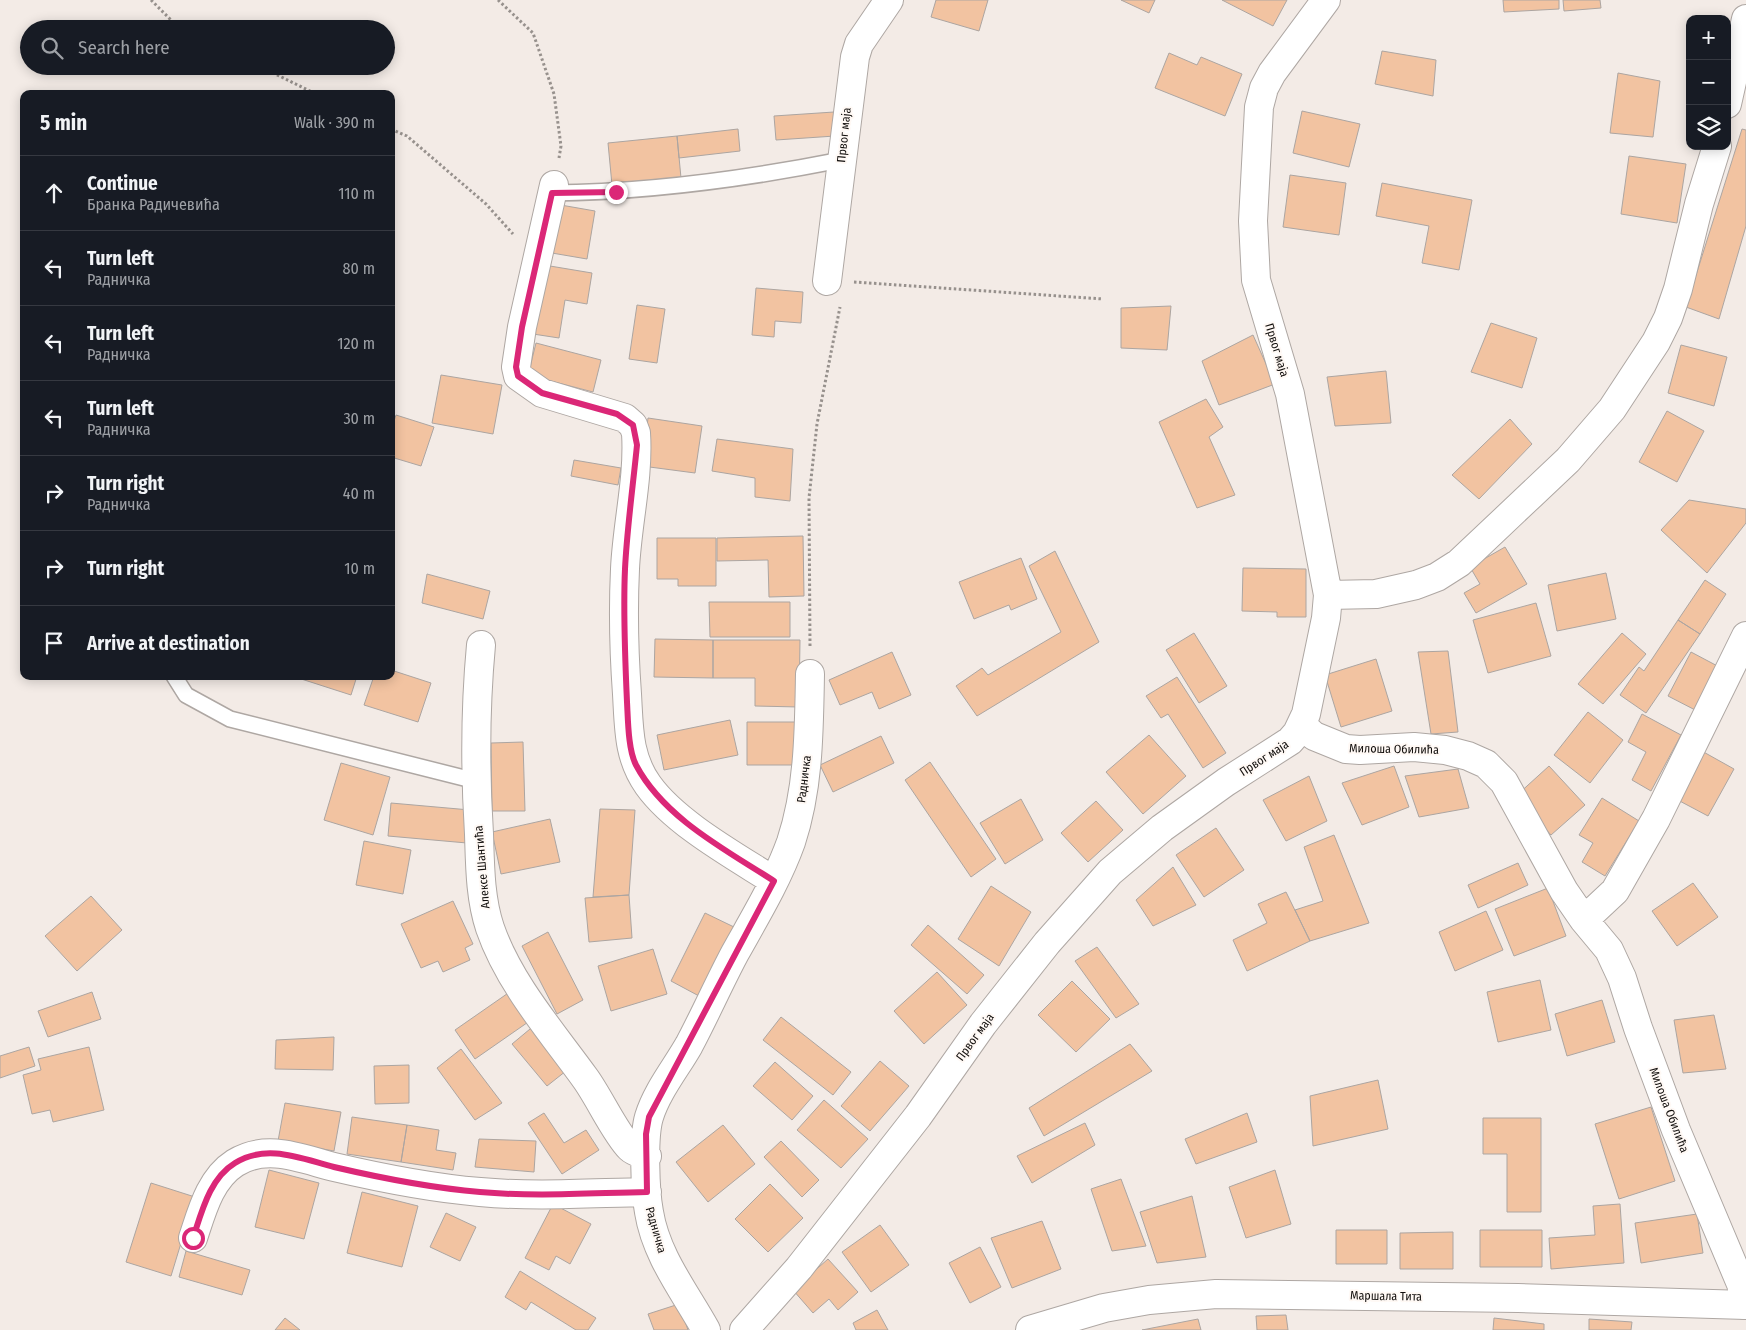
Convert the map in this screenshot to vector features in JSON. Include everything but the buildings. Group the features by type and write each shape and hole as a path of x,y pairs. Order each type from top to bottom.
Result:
{"street":[{"name":"Првог маја","path":"835,281 841,160 855,57 859,44 890,0"},
{"name":"Првог маја","path":"744,1330 799,1268 829,1230 918,1116 983,1024 1041,951 1110,872 1162,828 1226,782 1290,741 1302,725 1326,618 1328,595 1290,394 1256,280 1253,221 1260,107 1264,88 1272,73 1326,0"},
{"path":"1731,86 1746,19"},
{"path":"1328,595 1384,593 1416,586 1437,577 1459,562 1568,460 1612,409 1656,342 1668,318 1678,289 1699,204 1716,150"},
{"path":"553,189 522,327 516,367 518,376 542,393 625,418 633,425 636,433 625,569 624,637 629,729 635,764 649,786 676,813 720,847 774,881"},
{"path":"1584,920 1614,891 1646,835 1746,636"},
{"name":"Алексе Шантића","path":"481,645 475,702 476,781 485,908 500,951 519,986 597,1094 631,1148 647,1156"},
{"name":"Радничка","path":"706,1330 667,1266 648,1212 646,1134 649,1117 774,881 790,843 800,812 809,734 810,674"},
{"name":"Милоша Обилића","path":"1302,725 1314,736 1346,749 1414,747 1445,750 1486,764 1504,782 1564,891 1584,920 1609,950 1622,978 1638,1028 1676,1130 1741,1284 1745,1305"},
{"path":"193,1238 217,1179 235,1162 263,1153 297,1155 333,1166 430,1185 480,1192 647,1192"},
{"name":"Маршала Тита","path":"1030,1330 1104,1308 1148,1300 1216,1294 1536,1299 1745,1305"}],"lane":[{"path":"553,189 616,192 718,182 841,160"},
{"path":"176,680 186,696 230,719 476,781"}],"path":[{"path":"151,0 171,20"},
{"path":"498,0 533,33 554,94 561,146 553,189"},
{"path":"277,75 308,90"},
{"path":"395,131 407,136 486,204 537,260"},
{"path":"810,674 812,573 809,498 835,281 1103,299"}],"route":[{"path":"193,1238 217,1179 235,1162 263,1153 297,1155 333,1166 430,1185 480,1192 527,1194 647,1192 646,1134 649,1117 662,1090 689,1045 717,987 774,881 720,847 676,813 649,786 635,764 629,729 624,657 625,569 637,445 633,425 617,414 542,393 518,376 516,367 522,327 552,193 616,192"}]}
